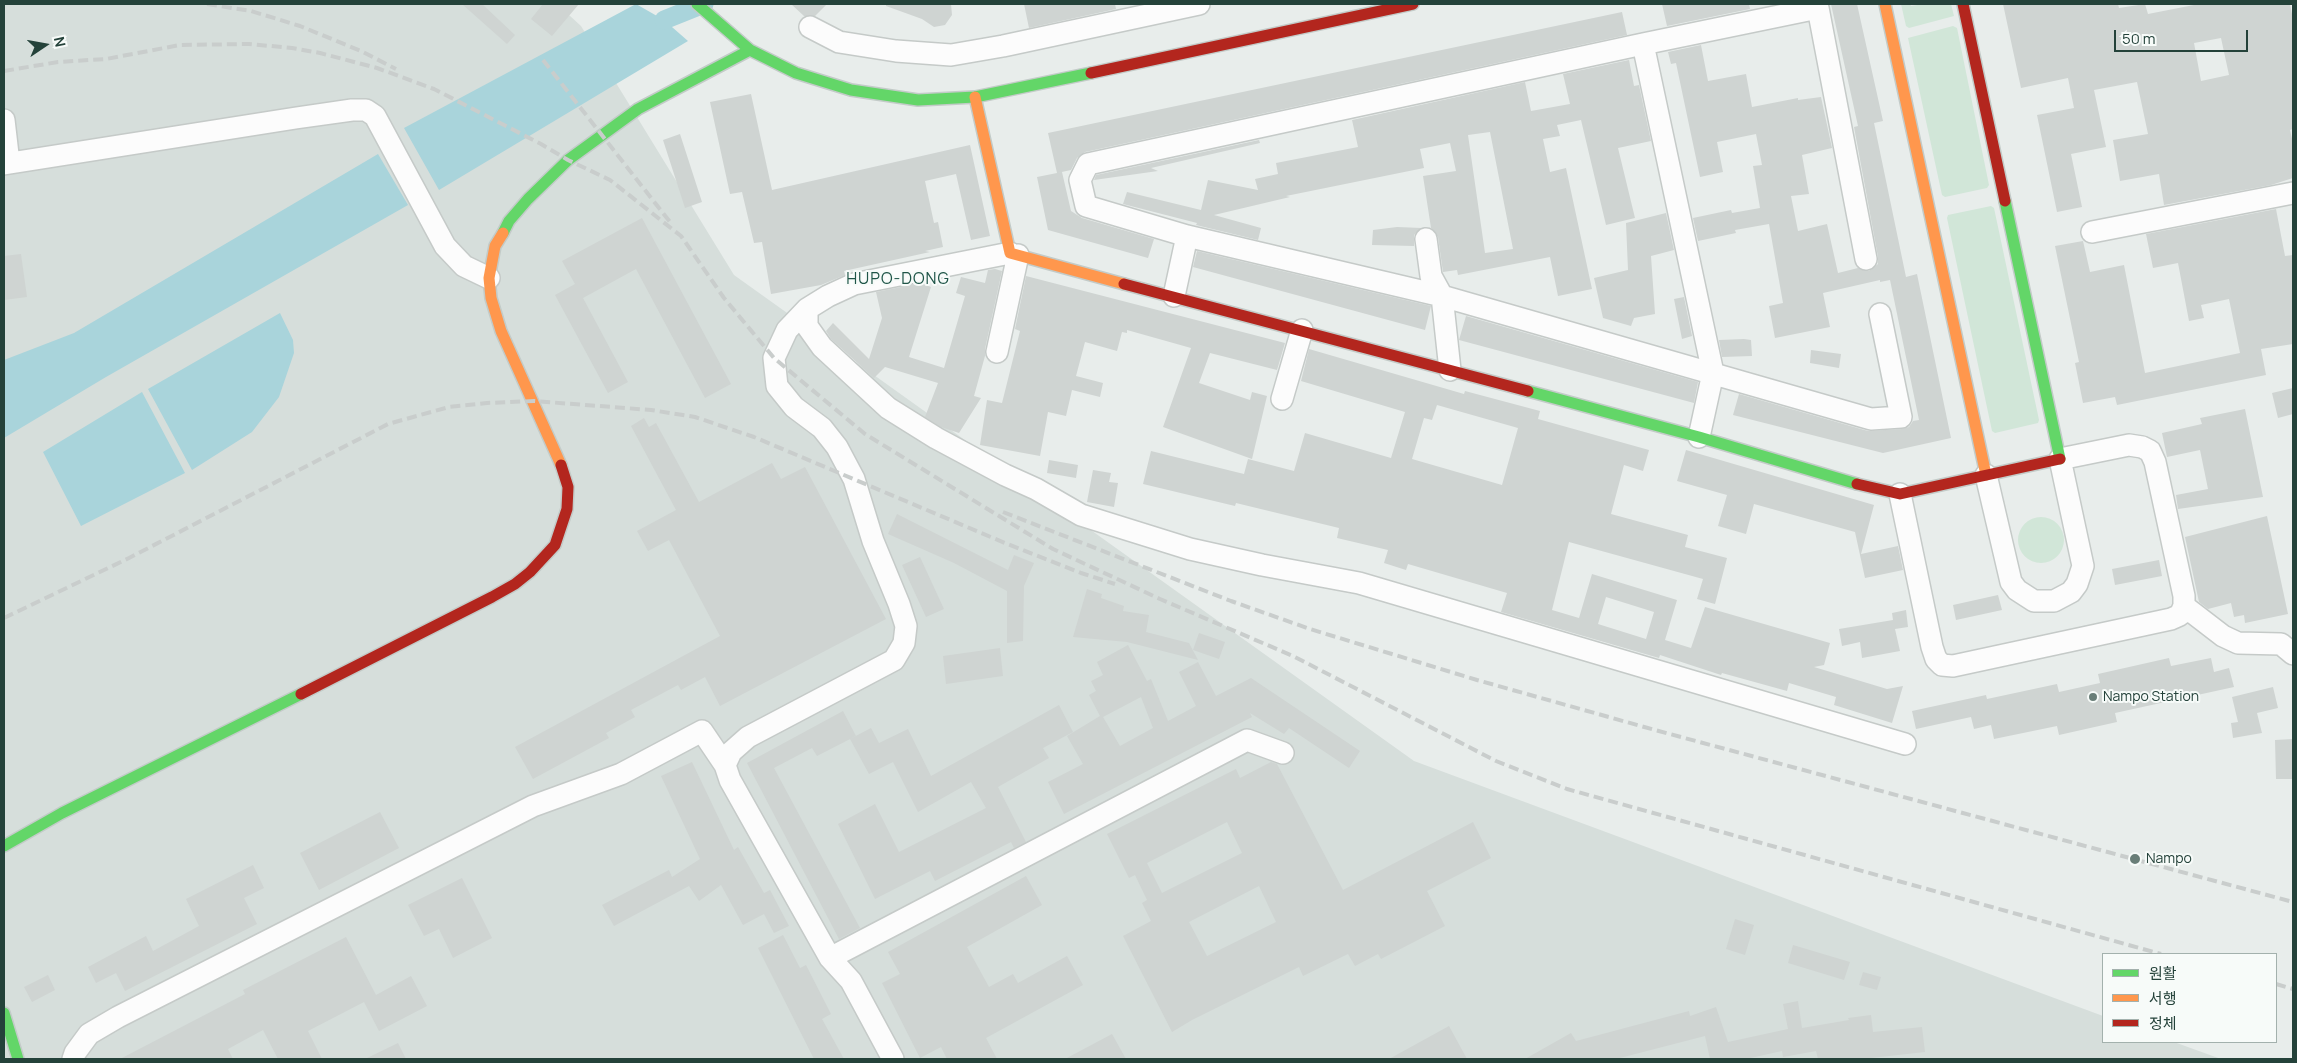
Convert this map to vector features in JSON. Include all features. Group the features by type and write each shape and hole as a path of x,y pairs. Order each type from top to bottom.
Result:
{"street":[{"path":"697,4 750,50 796,73 851,90 918,100 975,97 1413,4"},
{"path":"810,27 839,42 896,52 951,55 1003,46 1199,4"},
{"path":"1885,4 1986,475 2011,582 2017,590 2034,601 2054,601 2071,592 2081,576 2083,566 1963,4"},
{"path":"1866,259 1818,8 1088,164 1080,180 1086,206 1187,236 1442,296 1871,419 1901,417 1880,314"},
{"path":"1643,44 1713,373 1700,437"},
{"path":"4,846 62,813 311,689 515,584 530,572 555,545 567,509 568,488 558,456 501,331 491,298 490,264 500,235 528,199 568,160 638,109 750,50"},
{"path":"975,97 1014,254 997,352"},
{"path":"4,120 6,164 352,110 366,110 375,116 424,203 445,246 464,266 489,278"},
{"path":"2092,232 2293,193"},
{"path":"1174,296 1187,236"},
{"path":"1426,239 1431,276 1442,296 1450,370"},
{"path":"725,765 731,752 748,737 894,660 904,643 906,626 873,541 854,479 837,447 822,428 794,408 777,386 774,358 787,330 807,309 828,296 854,284 1014,254 1700,437 1882,491 1900,494 2060,459 2129,446 2142,447 2150,452 2155,462 2184,596 2184,606 2180,615 2171,619 1953,666 1942,665 1936,659 1932,648 1900,494"},
{"path":"807,309 807,326 822,347 888,408 936,438 1005,475 1036,488 1081,515 1190,548 1262,565 1359,583 1905,744"},
{"path":"1282,399 1302,330"},
{"path":"2184,606 2223,636 2238,643 2281,644 2293,654"},
{"path":"73,1059 75,1053 89,1034 118,1017 533,806 620,774 702,731 725,765 730,780 830,958 851,981 893,1059"},
{"path":"830,958 1247,740 1283,753"},
{"path":"4,1013 18,1059"}],"shaded area":[{"path":"4,4 557,4 581,26 734,275 1414,761 2102,1016 2102,1043 2177,1043 2221,1059 4,1059"}],"green space":[{"path":"1901,4 1910,4 1911,6 1951,4 1954,16 1909,28 1906,26"},
{"path":"1953,26 1957,28 1989,185 1987,188 1945,197 1942,195 1908,38"},
{"path":"1991,206 1994,208 2039,420 2038,423 1995,433 1992,431 1947,218 1948,215"},
{"path":"2036,517 2046,517 2060,527 2064,540 2060,553 2054,559 2046,563 2036,563 2022,553 2018,545 2018,535 2028,521"}],"water":[{"path":"636,4 664,20 688,41 439,190 404,128"},
{"path":"378,154 408,205 106,377 4,438 4,360 74,333"},
{"path":"280,313 293,340 294,353 279,397 252,432 192,470 148,389"},
{"path":"142,392 185,473 81,526 43,452"}],"building":[{"path":"462,4 482,4 515,35 507,44"},
{"path":"543,4 579,4 552,36 531,19"},
{"path":"791,4 827,4 815,16 804,16"},
{"path":"886,4 951,4 952,15 945,25 934,27 922,19 886,6"},
{"path":"1024,4 1115,4 1116,9 1029,28"},
{"path":"1662,4 1749,4 1750,9 1667,26"},
{"path":"1831,4 1857,4 1883,121 1874,123 1906,277 1917,274 1951,438 1883,453 1733,415 1739,394 1868,431 1902,429 1909,427 1913,421 1919,420 1890,280 1880,282 1880,280 1823,293 1830,327 1775,338 1769,306 1783,303 1769,224 1735,230 1736,233 1698,241 1693,218 1731,210 1732,213 1760,208 1753,166 1762,165 1756,134 1717,142 1723,172 1700,177 1676,63 1671,64 1668,52 1701,45 1708,81 1746,74 1752,107 1798,98 1798,100 1821,97 1832,148 1802,155 1809,194 1791,196 1798,231 1827,224 1838,273 1858,268 1869,271 1878,264 1878,257 1854,127 1858,126"},
{"path":"2003,4 2118,4 2119,8 2145,4 2148,14 2199,4 2290,4 2293,19 2293,129 2290,130 2293,143 2293,178 2271,185 2164,205 2159,174 2120,181 2113,140 2148,134 2137,82 2094,90 2106,147 2071,154 2082,207 2057,212 2037,115 2074,108 2068,78 2021,88","holes":["2221,38 2229,75 2201,81 2194,43"]},
{"path":"1622,12 1627,35 1085,152 1077,158 1071,170 1057,173 1048,133"},
{"path":"1629,60 1634,86 1639,85 1651,141 1618,148 1635,218 1606,225 1581,120 1557,125 1560,136 1543,139 1550,172 1566,168 1592,289 1558,296 1550,257 1458,275 1457,270 1443,272 1438,237 1431,228 1423,176 1456,171 1450,143 1420,149 1424,168 1286,196 1290,197 1214,215 1261,228 1258,240 1123,204 1127,192 1201,210 1208,180 1258,190 1255,179 1278,174 1276,163 1358,147 1352,120 1525,82 1531,111 1570,104 1563,74","holes":["1490,132 1513,249 1485,253 1468,135"]},
{"path":"751,94 772,190 970,145 990,236 971,240 956,174 925,181 934,223 938,222 943,247 925,251 930,252 844,271 845,275 821,285 771,294 762,242 754,243 742,192 730,194 710,102"},
{"path":"680,134 702,202 685,208 663,140"},
{"path":"1259,140 1260,143 1151,168 1158,171 1094,180 1096,175"},
{"path":"1062,172 1071,211 1082,218 1154,239 1148,258 1048,230 1037,177"},
{"path":"2276,209 2285,256 2293,255 2293,344 2261,349 2266,375 2117,405 2115,397 2083,403 2075,363 2079,362 2055,246 2083,241 2090,272 2124,265 2145,373 2240,353 2229,299 2201,305 2204,318 2189,321 2178,263 2153,268 2146,234"},
{"path":"1666,213 1674,250 1651,256 1655,314 1634,318 1631,326 1603,318 1594,278 1628,270 1626,223"},
{"path":"642,218 731,384 705,398 636,269 583,298 628,382 608,393 555,295 575,284 562,261"},
{"path":"1397,227 1422,228 1414,235 1414,246 1372,245 1373,230"},
{"path":"1197,251 1431,306 1425,330 1193,267"},
{"path":"21,254 27,297 4,300 4,256"},
{"path":"988,270 1002,271 985,356 974,396 981,398 959,433 941,427 925,417 938,383 885,367 874,378 831,339 826,331 833,323 869,359 882,318 876,292 921,283 931,287 909,357 944,368 965,296 956,293 961,277 985,283"},
{"path":"1026,276 1285,343 1277,370 1210,353 1199,383 1250,400 1252,392 1267,396 1252,459 1163,427 1191,348 1127,330 1127,333 1122,332 1117,351 1085,342 1076,376 1103,383 1100,397 1072,390 1066,416 1048,412 1040,456 980,445 987,400 1002,403 1020,331 1015,329"},
{"path":"1684,297 1692,336 1682,339 1674,299"},
{"path":"1466,316 1698,382 1694,403 1459,340"},
{"path":"1719,340 1751,340 1752,356 1722,357"},
{"path":"1309,349 1464,394 1465,391 1540,411 1538,419 1649,450 1643,471 1624,465 1611,514 1688,535 1685,547 1727,558 1715,604 1697,599 1703,579 1569,542 1552,610 1579,618 1592,574 1677,600 1665,640 1691,648 1705,607 1830,643 1824,665 1814,667 1887,689 1903,686 1892,723 1834,705 1836,697 1789,683 1787,691 1722,673 1721,675 1660,655 1659,658 1501,612 1507,593 1408,564 1406,570 1384,563 1388,550 1337,538 1339,528 1236,503 1235,506 1143,484 1151,451 1244,474 1248,459 1294,471 1305,433 1391,458 1405,412 1301,381","holes":["1437,405 1518,428 1502,485 1412,459 1424,418 1432,420","1606,597 1654,612 1646,639 1598,624"]},
{"path":"1811,350 1841,354 1839,368 1810,363"},
{"path":"2293,388 2293,414 2278,418 2272,393"},
{"path":"2245,409 2263,497 2178,509 2176,495 2208,489 2200,450 2167,457 2162,433 2202,424 2200,418"},
{"path":"644,418 649,427 656,423 699,502 772,463 781,479 805,467 886,619 720,706 705,677 681,690 678,685 631,710 635,717 606,733 609,738 533,779 515,747 720,636 669,540 648,551 637,531 676,510 631,426"},
{"path":"1686,450 1874,505 1861,554 1898,546 1903,570 1865,578 1855,532 1754,504 1746,534 1718,526 1727,495 1677,481"},
{"path":"1049,460 1078,465 1076,478 1047,473"},
{"path":"1093,470 1111,473 1109,482 1118,483 1114,507 1087,502"},
{"path":"897,514 1008,570 1014,555 1034,563 1024,586 1023,641 1007,643 1007,591 954,563 888,534"},
{"path":"2267,516 2288,614 2245,623 2244,615 2234,617 2231,603 2208,609 2199,602 2185,537"},
{"path":"920,557 944,609 926,617 902,565"},
{"path":"2159,560 2162,576 2115,585 2112,569"},
{"path":"1087,589 1102,594 1101,598 1124,606 1123,611 1149,615 1146,632 1189,643 1198,660 1127,642 1073,637"},
{"path":"1998,595 2002,610 1956,620 1953,605"},
{"path":"1906,610 1908,627 1895,629 1900,651 1862,658 1860,642 1842,646 1839,629 1893,620 1892,613"},
{"path":"1199,633 1225,642 1219,659 1193,650"},
{"path":"1128,645 1147,681 1151,679 1168,721 1196,706 1179,672 1198,662 1216,696 1251,678 1360,751 1349,768 1289,728 1284,734 1250,713 1252,717 1064,814 1048,782 1083,764 1067,736 1100,716 1089,695 1096,691 1091,681 1103,675 1097,662","holes":["1141,697 1153,728 1120,746 1103,717"]},
{"path":"1000,648 1003,676 946,684 943,656"},
{"name":"Nampo Station","path":"2169,658 2171,666 2211,658 2214,672 2229,668 2234,687 2115,713 2117,722 2059,735 2057,726 1994,739 1991,725 1974,729 1971,717 1916,729 1912,711 1986,695 1987,699 2057,684 2059,692 2100,683 2098,674"},
{"path":"2273,687 2278,708 2257,713 2262,733 2233,738 2231,723 2238,722 2232,697"},
{"path":"1059,705 1073,732 1043,748 1049,758 998,787 1026,842 1014,848 1011,842 935,881 930,871 875,899 838,824 875,804 899,852 986,808 971,782 918,812 893,762 869,774 850,739 871,728 879,743 908,729 931,776"},
{"path":"843,711 856,736 817,756 812,748 774,768 860,928 839,939 747,763"},
{"path":"2293,739 2293,779 2276,779 2275,740"},
{"path":"692,762 734,850 738,847 764,893 770,890 789,926 774,933 764,914 743,925 721,885 699,901 689,886 614,926 602,905 669,870 672,877 700,859 661,776"},
{"path":"1271,762 1277,764 1343,890 1473,822 1491,858 1427,891 1445,926 1381,959 1378,954 1355,966 1348,954 1303,976 1299,967 1192,1020 1172,1032 1123,936 1151,921 1142,903 1147,900 1135,875 1129,878 1107,834 1236,769 1240,778","holes":["1227,822 1242,853 1162,893 1147,863","1259,886 1276,922 1207,956 1189,922"]},
{"path":"380,812 399,848 319,890 300,853"},
{"path":"253,865 264,888 244,898 257,924 125,991 116,973 96,983 88,967 146,936 153,951 199,926 186,899"},
{"path":"1026,876 1042,905 967,947 989,987 1013,974 1018,983 1067,956 1083,985 986,1038 997,1059 947,1059 941,1047 920,1058 882,983 900,974 888,952"},
{"path":"462,878 492,938 453,958 439,929 424,936 408,905"},
{"path":"1735,919 1754,925 1745,955 1726,949"},
{"path":"783,935 800,968 806,965 831,1014 822,1019 844,1059 814,1059 758,948"},
{"path":"346,937 376,995 411,976 427,1006 379,1031 364,1002 308,1031 322,1059 278,1059 263,1030 228,1049 233,1059 120,1059 245,994 243,990"},
{"path":"1793,945 1850,962 1844,980 1788,963"},
{"path":"1863,972 1881,977 1877,990 1859,985"},
{"path":"48,975 55,990 32,1002 24,987"},
{"path":"1798,1001 1802,1028 1871,1015 1873,1032 1922,1027 1925,1052 1862,1059 1818,1059 1816,1051 1783,1057 1782,1051 1746,1059 1710,1059 1705,1036 1616,1059 1525,1059 1571,1033 1576,1041 1689,1011 1690,1016 1716,1007 1728,1042 1788,1029 1783,1004"},
{"path":"1449,1026 1467,1059 1389,1059"},
{"path":"1112,1034 1126,1059 1065,1059"},
{"path":"398,1043 406,1059 365,1059"}],"waterway":[{"path":"664,20 704,4"}],"railway":[{"path":"207,4 251,11 300,26 361,51 396,69"},
{"path":"4,71 58,62 106,59 180,45 249,44 320,53 377,68 434,89 568,160 610,180 681,236 724,298 774,358 865,434 1053,549 1160,599 1293,656 1496,761 1567,789 2157,953"},
{"path":"543,60 670,222"},
{"path":"4,618 129,558 388,424 449,407 534,401 651,410 695,417 754,437 1005,543 1081,573 1115,584"},
{"path":"1003,512 1231,601 1310,629 1477,680 1655,730 2293,902"},
{"path":"2277,984 2293,989"}],"traffic: fast":[{"path":"697,4 750,50 796,73 851,90 918,100 975,97 1091,73"},
{"path":"503,233 509,221 528,199 568,160 638,109 750,50"},
{"path":"2005,201 2060,459"},
{"path":"1528,391 1699,437 1857,484"},
{"path":"4,846 62,813 301,694"},
{"path":"4,1013 18,1059"}],"traffic: slow":[{"path":"1885,4 1986,475"},
{"path":"975,97 1010,253 1124,284"},
{"path":"503,233 495,246 489,278 491,298 501,331 561,465"}],"traffic: jam":[{"path":"1091,73 1413,4"},
{"path":"1963,4 2005,201"},
{"path":"1124,284 1528,391"},
{"path":"1857,484 1900,494 2060,459"},
{"path":"301,694 492,597 515,584 530,572 555,545 567,509 568,487 561,465"}],"place":[{"name":"Nampo Station","path":"2093,697"},
{"name":"Nampo","path":"2135,859"}],"district":[{"name":"HUPO-DONG","path":"898,280"}]}
